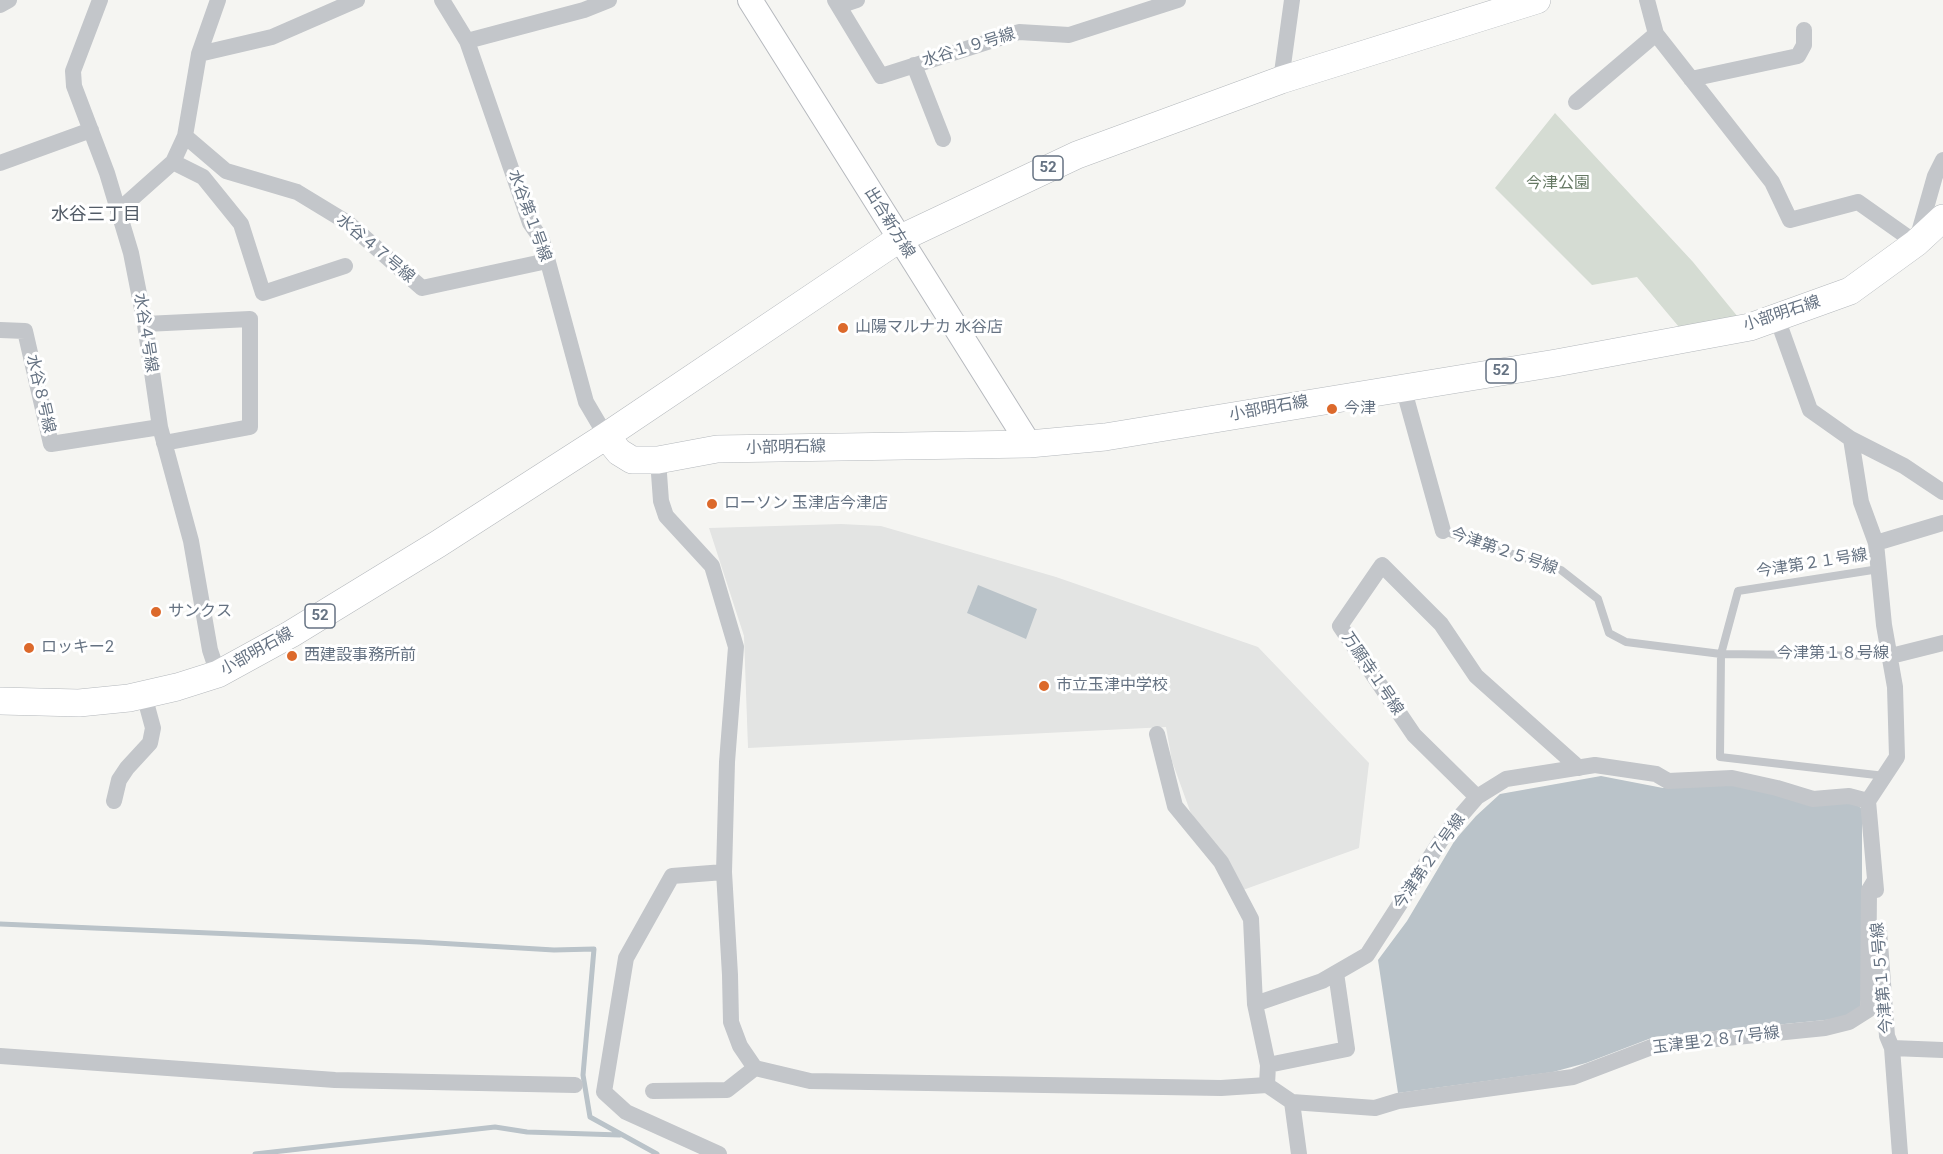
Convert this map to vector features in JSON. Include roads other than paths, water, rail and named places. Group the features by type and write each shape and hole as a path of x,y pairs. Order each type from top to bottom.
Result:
{"main road":[{"name":"小部明石線","path":"0,701 79,703 129,698 177,687 218,674 291,634 429,550 606,436 899,239 1077,155 1281,80 1502,5 1537,0"},
{"name":"小部明石線","path":"606,436 619,452 632,460 658,460 717,449 1029,444 1105,437 1556,363 1750,327 1850,291 1916,243 1943,218"}],"street":[{"path":"0,5 9,0"},
{"name":"水谷４号線","path":"100,0 73,71 74,86 91,130 131,253 145,324 162,435 191,541 210,650 218,674"},
{"path":"118,211 173,162 185,136 199,54 218,0"},
{"path":"199,54 272,37 357,0"},
{"name":"水谷第１号線","path":"442,0 467,41 530,222 542,240 586,402 606,436"},
{"path":"467,41 582,5 609,0"},
{"name":"出合新方線","path":"750,0 1029,444"},
{"path":"837,3 857,0"},
{"name":"水谷１９号線","path":"837,3 881,76 1019,32 1069,35 1178,0"},
{"path":"1281,80 1292,0"},
{"path":"1647,0 1656,34 1772,182 1790,220 1858,202 1916,243 1920,222 1935,176 1943,160"},
{"path":"1691,79 1798,56 1804,45 1804,30"},
{"path":"1576,102 1656,34"},
{"path":"914,65 943,140"},
{"path":"0,163 91,130"},
{"name":"水谷４７号線","path":"185,136 226,171 297,192 348,223 422,288 547,261"},
{"path":"173,162 203,177 242,224 263,293 345,266"},
{"path":"1777,318 1810,410 1851,439 1904,466 1943,492"},
{"path":"145,324 249,319 250,426 162,435"},
{"name":"水谷８号線","path":"0,330 25,331 51,444 162,435"},
{"name":"今津第２５号線","path":"1403,387 1443,531"},
{"path":"1851,439 1861,502 1876,543 1884,625 1895,687 1897,757 1868,801"},
{"path":"658,460 662,501 666,516 712,566 736,647 727,762 724,872 731,1022 740,1046 755,1068 810,1082 1221,1088 1267,1085 1292,1102 1299,1154"},
{"path":"1876,543 1943,523"},
{"name":"万願寺１号線","path":"1477,797 1414,735 1340,626 1382,565 1441,624 1476,676 1579,768"},
{"name":"今津第１８号線","path":"1891,656 1943,644"},
{"path":"114,801 119,780 150,743 153,728 144,695"},
{"path":"1157,734 1175,806 1221,862 1251,919 1255,1004 1268,1065 1267,1085"},
{"name":"今津第２７号線","path":"1255,1004 1322,981 1368,955 1445,834 1477,797 1506,779 1595,765 1658,768 1668,781 1732,778 1813,799 1849,796 1868,801"},
{"name":"今津第１５号線","path":"1868,801 1887,1036 1892,1048 1900,1154"},
{"path":"719,1154 626,1112 604,1092 626,958 672,876 724,872"},
{"name":"玉津里２８７号線","path":"1292,1102 1375,1108 1398,1101 1573,1077 1657,1045 1825,1028 1850,1022 1868,1010 1869,890 1875,880"},
{"path":"1268,1065 1347,1049 1336,973"},
{"path":"1892,1048 1943,1050"},
{"path":"0,1056 335,1080 575,1085"},
{"path":"653,1091 727,1090 755,1068"}],"lane":[{"name":"今津第２５号線","path":"1443,531 1561,570 1598,599"},
{"name":"今津第２１号線","path":"1879,569 1738,591 1721,654 1720,757 1885,776"},
{"name":"今津第１８号線","path":"1598,599 1608,633 1626,642 1721,654 1891,656"}],"waterway":[{"path":"0,924 554,950 594,949 583,1075 590,1117 657,1154"},
{"path":"255,1154 495,1127 527,1132 620,1135"}],"place":[{"name":"山陽マルナカ 水谷店","path":"843,328"},
{"name":"今津","path":"1332,409"},
{"name":"ローソン 玉津店今津店","path":"712,504"},
{"name":"サンクス","path":"156,612"},
{"name":"ロッキー2","path":"29,648"},
{"name":"西建設事務所前","path":"292,656"},
{"name":"市立玉津中学校","path":"1044,686"}],"district":[{"name":"水谷三丁目","path":"96,215"}],"park label":[{"name":"今津公園","path":"1558,184"}]}
